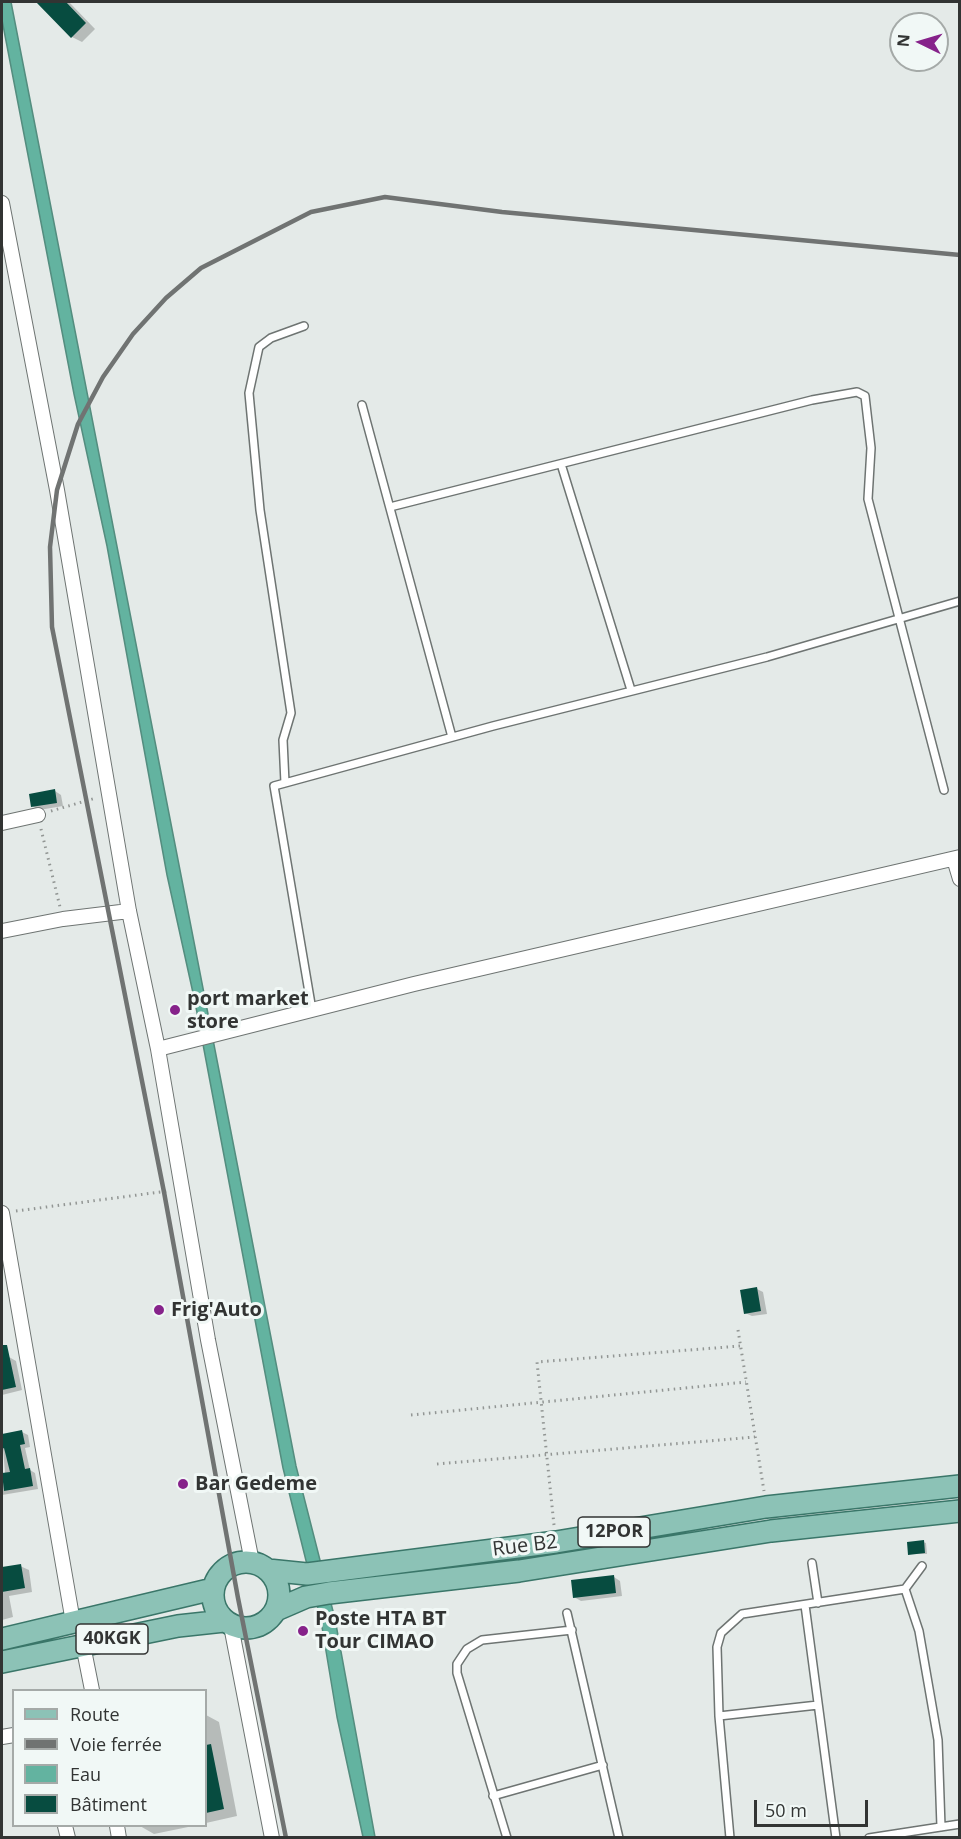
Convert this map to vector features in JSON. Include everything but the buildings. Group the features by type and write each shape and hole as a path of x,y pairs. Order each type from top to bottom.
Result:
{"main road":[{"name":"Rue B2","path":"260,1566 307,1574 556,1542 766,1507 960,1486"},
{"name":"Rue B2","path":"276,1610 306,1597 318,1595 558,1566 771,1531 960,1511"},
{"path":"227,1623 214,1606 213,1589 227,1567 244,1562 260,1566 274,1577 279,1593 276,1610"},
{"name":"40KGK","path":"2,1639 213,1589"},
{"name":"40KGK","path":"2,1662 178,1626 227,1623 248,1629 264,1623 276,1610"}],"street":[{"path":"2,203 7,263 57,490 129,911 158,1049 181,1188 260,1566"},
{"path":"2,823 38,815"},
{"path":"158,1049 312,1010 957,858 960,879"},
{"path":"2,931 63,919 129,911"},
{"path":"2,1213 73,1622"},
{"path":"227,1623 272,1838"},
{"path":"83,1645 92,1689"}],"lane":[{"path":"285,783 283,740 291,713 260,510 249,393 259,347 271,338 304,326"},
{"path":"390,507 812,400 857,392 865,396 871,448 868,499 944,790"},
{"path":"362,405 452,737"},
{"path":"561,464 631,690"},
{"path":"312,1010 272,789 285,783 452,737 767,657 960,602"},
{"path":"812,1563 818,1603"},
{"path":"730,1838 719,1716 717,1647 721,1634 742,1614 905,1589 922,1566"},
{"path":"905,1589 919,1631 939,1740 941,1827"},
{"path":"805,1605 836,1838"},
{"path":"567,1613 619,1838"},
{"path":"507,1838 457,1673 457,1664 467,1648 482,1640 572,1630"},
{"path":"719,1716 818,1705"},
{"path":"493,1796 603,1766"},
{"path":"869,1838 960,1824"}],"path":[{"path":"63,919 38,815 110,795"},
{"path":"2,1213 181,1188"},
{"path":"738,1329 766,1507"},
{"path":"556,1542 537,1362 651,1351 659,1355 673,1354 740,1346"},
{"path":"411,1415 746,1382"},
{"path":"437,1464 755,1437"}],"water":[{"path":"2,2 11,2 296,1466 335,1619 375,1837 363,1837 337,1717 321,1621 283,1468 195,1002 167,875 107,546 74,394 2,20"}],"railway":[{"path":"286,1838 238,1598 164,1192 52,627 50,547 57,490 78,424 103,377 133,334 166,298 201,268 311,212 385,197 502,212 960,255"}],"place":[{"name":"port market store","path":"175,1010"},
{"name":"Frig'Auto","path":"159,1310"},
{"name":"Bar Gedeme","path":"183,1484"},
{"name":"Poste HTA BT Tour CIMAO","path":"303,1631"}]}
